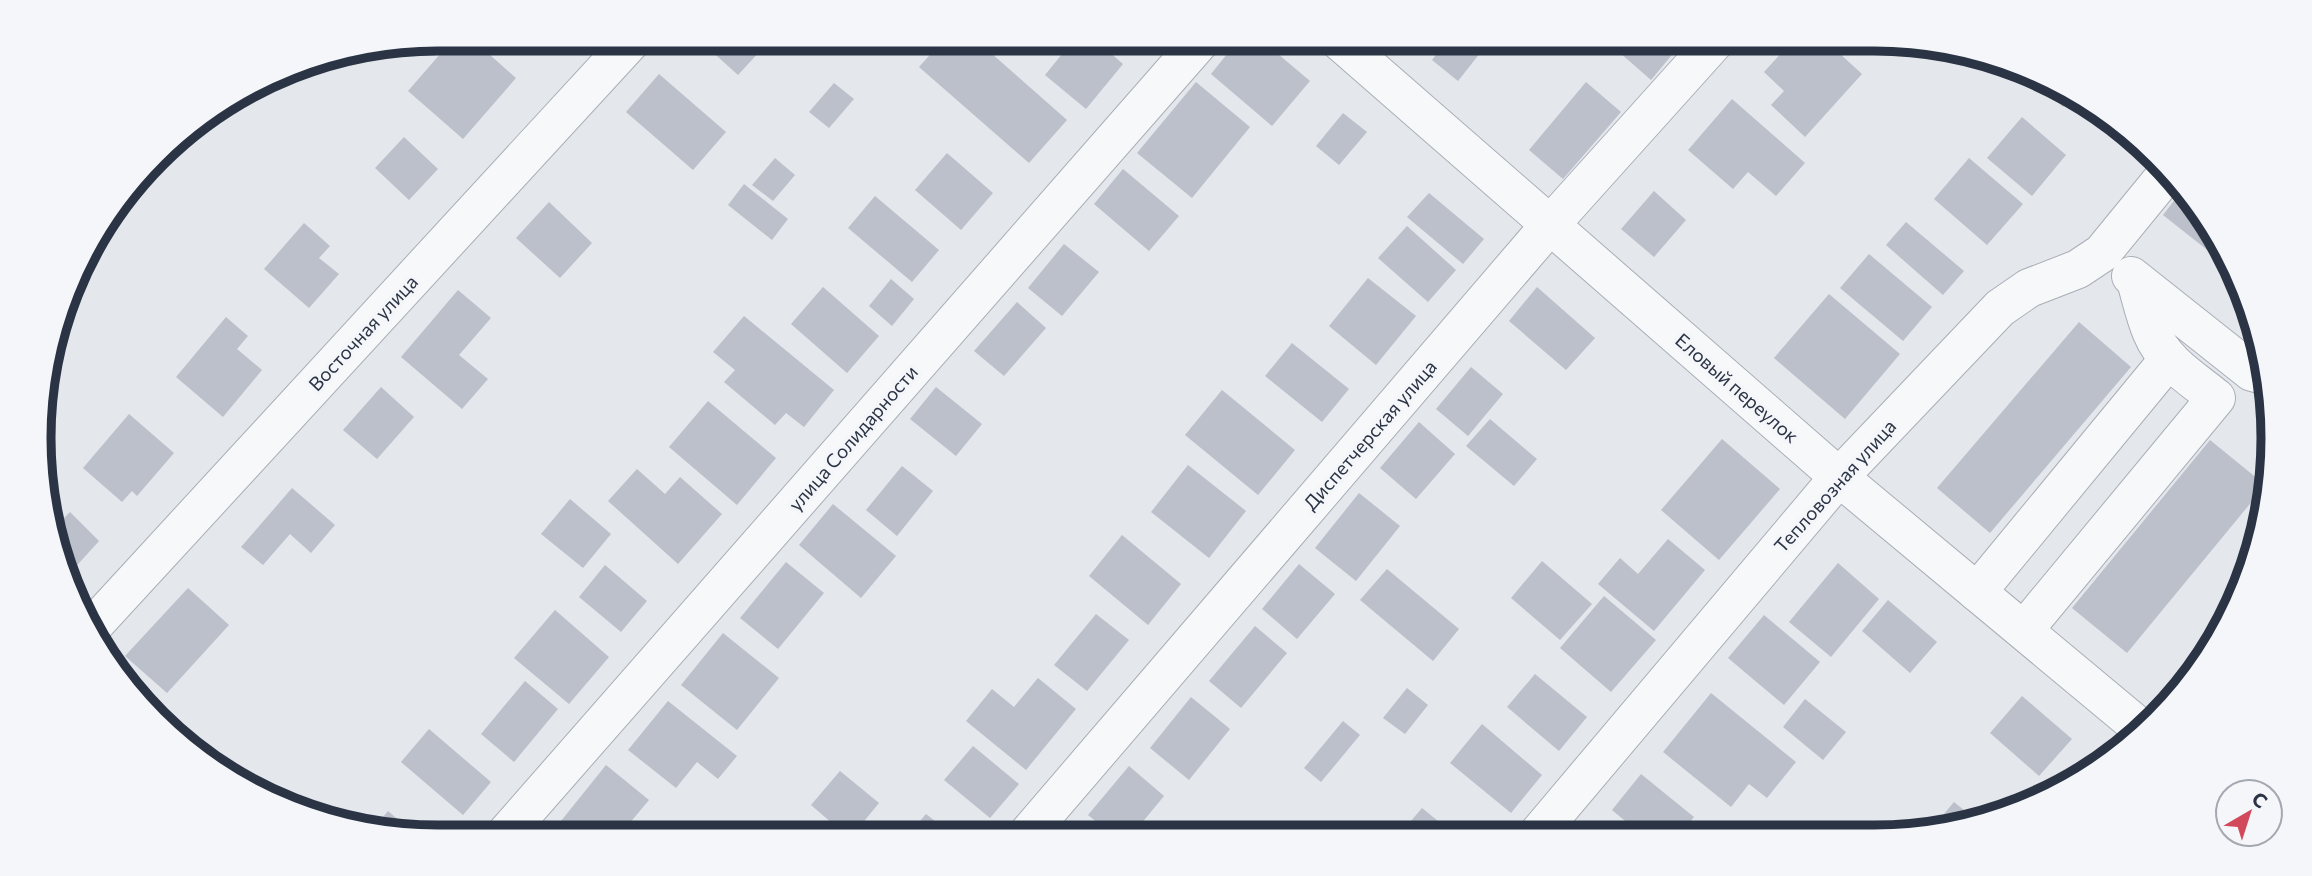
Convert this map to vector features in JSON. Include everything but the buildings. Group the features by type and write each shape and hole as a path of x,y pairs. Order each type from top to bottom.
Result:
{"street":[{"name":"Восточная улица","path":"97,621 623,51"},
{"name":"улица Солидарности","path":"514,825 1192,51"},
{"name":"Еловый переулок","path":"1351,51 1839,477 2135,724"},
{"name":"Диспетчерская улица","path":"1036,825 1549,226 1706,51"},
{"name":"Тепловозная улица","path":"1545,825 1839,477 2000,308 2029,288 2078,269 2102,253 2162,180"},
{"path":"2102,253 2256,373"},
{"path":"2024,630 2216,398 2169,359 2151,332 2136,281"},
{"path":"1977,592 2169,359"}]}
